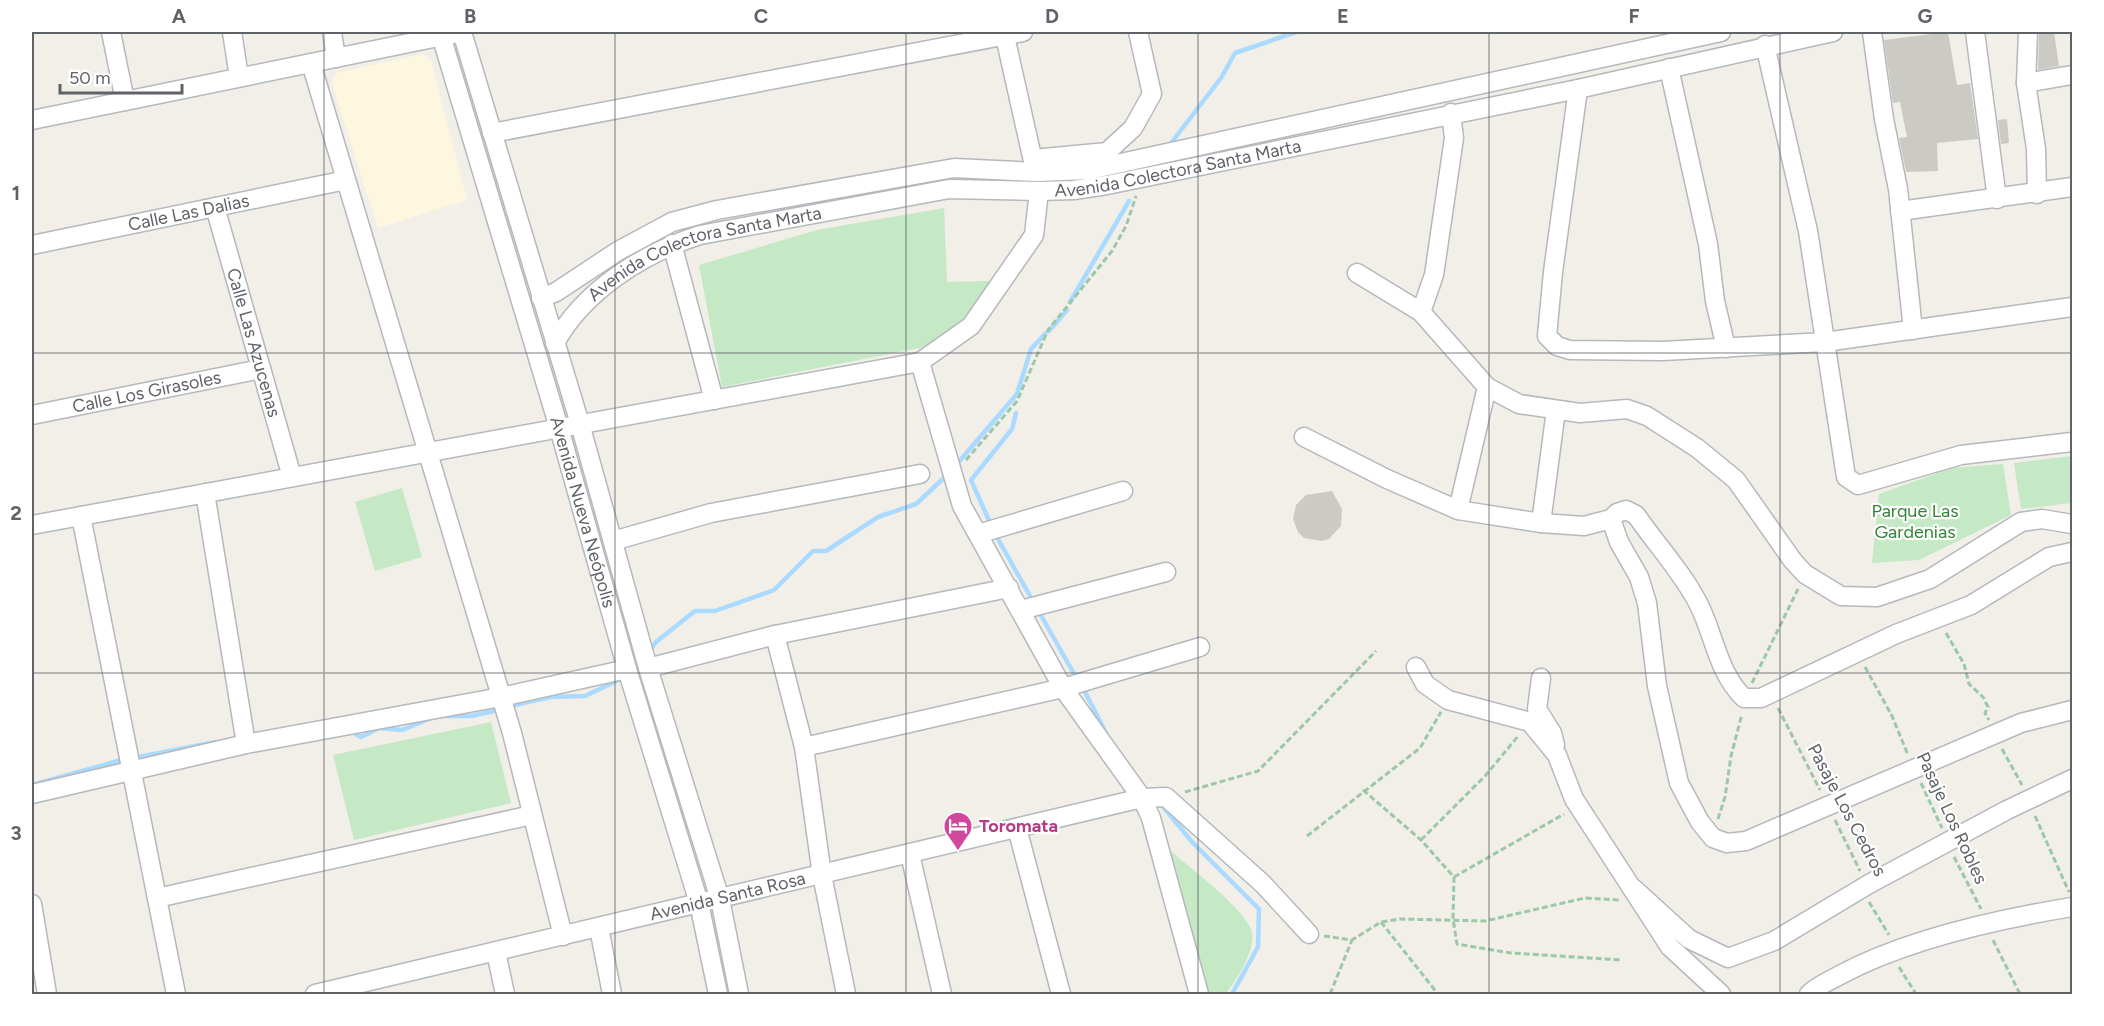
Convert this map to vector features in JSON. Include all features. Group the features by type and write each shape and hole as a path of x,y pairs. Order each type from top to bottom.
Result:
{"street":[{"path":"111,32 125,101"},
{"path":"232,32 239,77"},
{"path":"332,32 336,58"},
{"path":"32,120 336,58 441,34 463,32"},
{"name":"Avenida Nueva Neópolis","path":"463,32 580,424 648,668 720,899 739,994"},
{"path":"492,133 1004,33 1023,32"},
{"path":"1004,33 1034,166 1107,152 1133,128 1152,94 1138,32"},
{"name":"Avenida Colectora Santa Marta","path":"541,298 556,292 618,251 672,222 717,210 954,168 1034,166 1089,170 1721,32"},
{"name":"Avenida Colectora Santa Marta","path":"555,343 567,321 632,266 672,244 700,235 921,192 949,189 1074,190 1142,178 1451,113 1578,89 1765,45 1833,32"},
{"path":"1872,32 1900,210 1913,330"},
{"path":"1975,32 1997,199"},
{"path":"2028,32 2026,83 2036,149 2037,194"},
{"name":"Avenida Nueva Neópolis","path":"441,34 559,428 627,669 699,903 718,994"},
{"path":"1765,45 1808,231 1846,477 1851,483 1858,485 1961,455 2073,442"},
{"path":"310,63 501,697 563,936"},
{"path":"1670,68 1708,244 1715,301 1726,348"},
{"path":"2026,83 2073,75"},
{"path":"1578,89 1553,272 1547,336 1557,346 1570,350 1726,348 1825,342 2073,307"},
{"path":"1421,312 1434,275 1454,138 1451,113"},
{"name":"Calle Las Dalias","path":"32,245 346,180"},
{"path":"1900,210 2037,194 2073,187"},
{"path":"32,525 920,362 971,326 1034,235 1038,191"},
{"name":"Calle Las Azucenas","path":"215,207 292,477"},
{"path":"672,244 714,400"},
{"path":"1357,273 1421,312 1465,365 1487,387 1519,404 1580,413 1626,409 1647,416 1697,448 1736,480 1793,561 1805,574 1840,596 1877,597 1930,579 2021,522 2042,519 2073,524"},
{"path":"920,362 962,506 1063,688 1142,798 1151,818 1199,994"},
{"name":"Calle Los Girasoles","path":"32,415 261,369"},
{"path":"1458,510 1487,387"},
{"path":"1541,523 1556,410"},
{"path":"1304,437 1458,510 1541,523 1584,526 1611,519 1617,513 1626,510 1636,515 1698,603 1711,643 1736,691 1744,698 1761,698 1857,652 1971,605 2049,557 2073,552"},
{"path":"613,541 711,513 920,474"},
{"path":"978,534 1123,490"},
{"path":"205,493 246,744"},
{"path":"81,516 176,994"},
{"path":"1611,519 1619,542 1639,576 1647,603 1657,686 1679,783 1700,822 1713,838 1727,843 1746,841 1986,737 2032,720 2073,711"},
{"path":"1021,610 1166,572"},
{"path":"648,668 775,635 1009,588"},
{"path":"775,635 804,747 822,875 846,994"},
{"path":"804,747 1063,688 1200,647"},
{"path":"1416,667 1425,684 1448,700 1530,722 1557,755"},
{"path":"32,794 246,744 501,697 627,669"},
{"path":"1541,678 1538,709 1552,733 1557,755 1579,806 1670,947 1721,994"},
{"path":"1638,895 1689,939 1728,957 1774,941 1869,884 2007,810 2073,779"},
{"path":"1166,797 1263,884 1310,934"},
{"name":"Avenida Santa Rosa","path":"315,994 1142,798 1166,797"},
{"path":"157,898 532,814"},
{"path":"1017,828 1061,994"},
{"path":"910,854 942,994"},
{"path":"32,904 48,994"},
{"path":"1813,993 1871,958 2031,914 2073,907"},
{"path":"599,928 612,994"},
{"path":"496,952 505,994"}],"path":[{"path":"953,475 1017,401 1048,330 1094,276 1126,226 1142,178"},
{"path":"1713,838 1725,797 1731,756 1744,698 1805,574"},
{"path":"1941,617 1950,642 1964,664 1969,684 1983,697 1988,707 1986,713 1991,724 1982,728 1986,737"},
{"path":"1166,797 1258,771 1376,651"},
{"name":"Pasaje Los Robles","path":"1857,652 1892,716 1914,768 1937,812 1939,825 1952,841 1955,852 1953,859 1989,925 1995,948 2020,994"},
{"name":"Pasaje Los Cedros","path":"1773,692 1779,711 1873,890 1864,894 1897,950 1893,957 1917,994"},
{"path":"1307,837 1363,790 1420,748 1448,700"},
{"path":"1421,840 1485,776 1530,722"},
{"path":"1363,790 1421,840 1454,878 1453,919 1457,944 1511,953 1622,960"},
{"path":"1454,878 1579,806"},
{"path":"1330,994 1352,940 1381,922 1453,919 1485,921 1585,898 1638,895"},
{"path":"1381,922 1438,994"},
{"path":"1310,934 1352,940"}],"shaded area":[{"path":"422,54 431,61 467,200 378,228 332,83 337,73"}],"green space":[{"path":"944,208 947,282 989,281 992,299 961,330 920,348 722,387 699,265 817,230"},
{"path":"2072,456 2072,503 2021,509 2014,463"},
{"name":"Parque Las Gardenias","path":"2003,464 2011,515 1919,560 1872,563 1879,494 1952,468"},
{"path":"402,488 422,557 375,571 355,502"},
{"path":"491,722 511,803 354,840 333,755"},
{"path":"1166,847 1227,899 1239,911 1252,932 1248,956 1225,994 1208,994"}],"building":[{"path":"1948,32 1957,85 1970,83 1978,139 1937,143 1938,171 1906,172 1899,138 1907,137 1900,102 1893,103 1884,40"},
{"path":"2039,32 2054,32 2059,66 2038,70"},
{"path":"2007,119 2009,143 2001,144 1998,120"},
{"path":"1332,491 1342,509 1341,526 1329,539 1321,541 1304,538 1298,532 1293,519 1296,505 1306,495"}],"waterway":[{"path":"1168,147 1221,78 1235,53 1296,32"},
{"path":"1070,302 1129,201"},
{"path":"1049,331 1067,310"},
{"path":"956,465 1017,394 1031,349 1045,334"},
{"path":"991,525 971,480 1012,429 1016,413"},
{"path":"649,652 656,642 695,611 715,611 774,590 813,551 826,551 878,517 916,504 946,476"},
{"path":"998,539 1034,603"},
{"path":"1039,612 1077,679"},
{"path":"507,707 550,697 585,696 623,678"},
{"path":"1082,686 1108,737"},
{"path":"446,716 471,716 499,710"},
{"path":"350,731 361,737 379,728 402,730 434,717"},
{"path":"133,758 216,742"},
{"path":"32,785 125,759"},
{"path":"1160,803 1193,843 1259,909 1258,947 1232,994"}],"place":[{"name":"Toromata","path":"958,852"}]}
